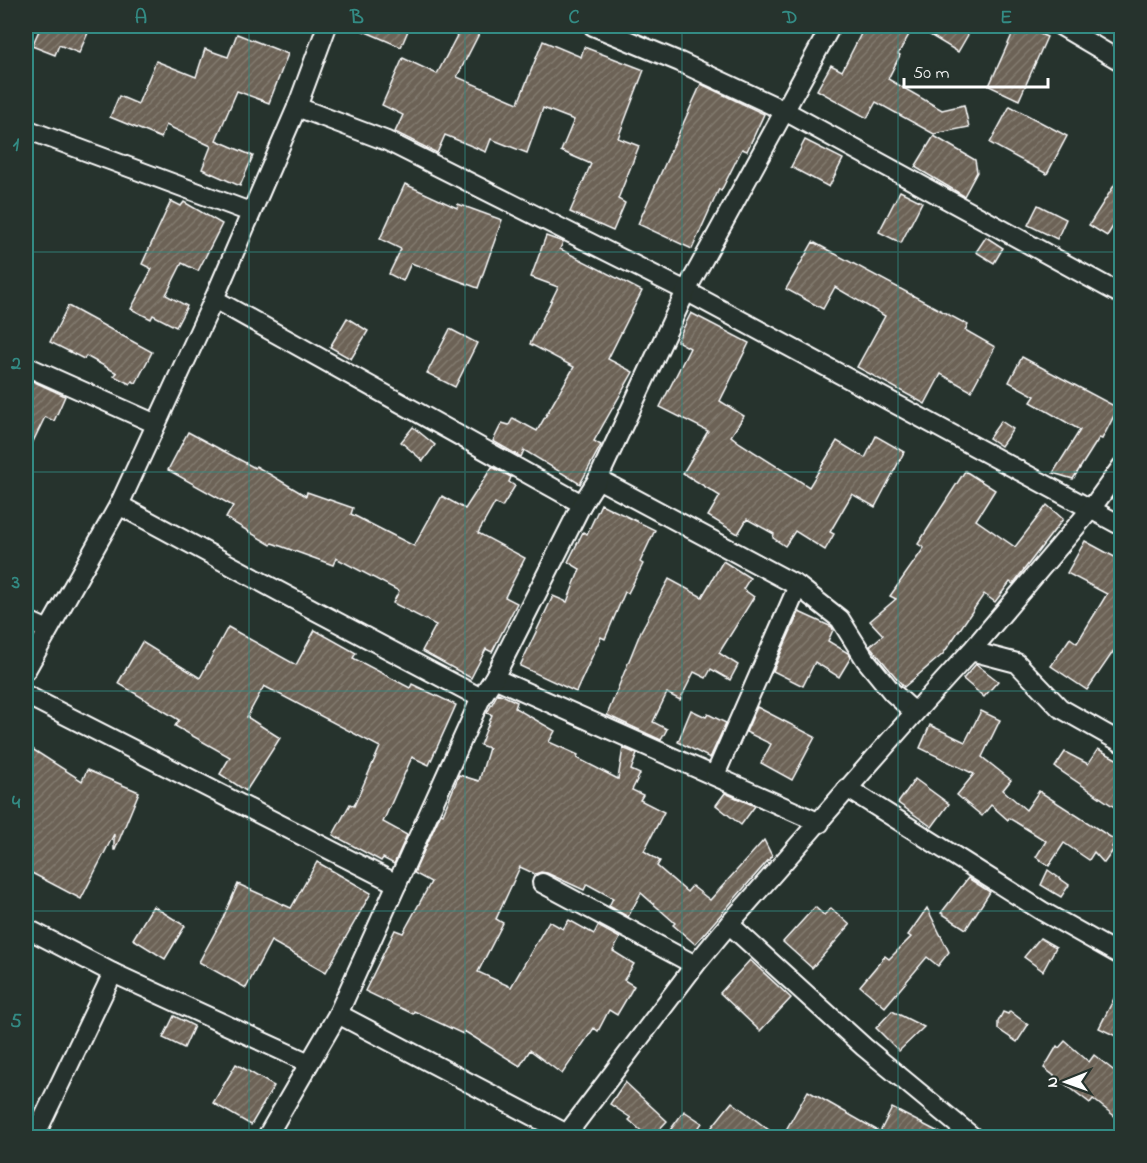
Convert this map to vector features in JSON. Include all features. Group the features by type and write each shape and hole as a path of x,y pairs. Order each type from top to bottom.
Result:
{"street":[{"path":"26,670 119,505 214,298 297,107 327,26"},
{"path":"593,26 680,62 786,111 1122,295"},
{"path":"266,1137 338,1014 482,698 582,504 598,478 686,291 831,26"},
{"path":"1061,26 1122,62"},
{"path":"297,107 387,141 686,291 1122,526"},
{"path":"26,129 250,212"},
{"path":"214,298 582,504"},
{"path":"26,366 156,424"},
{"path":"338,1014 570,1136 695,965 914,712 972,651 1122,466"},
{"path":"598,478 798,586 840,619 865,659 885,684 914,712"},
{"path":"119,505 482,698"},
{"path":"715,775 798,586"},
{"path":"26,620 48,630"},
{"path":"972,651 1017,663 1060,708 1122,743"},
{"path":"494,678 820,823"},
{"path":"26,695 397,884"},
{"path":"847,788 1042,911 1122,956"},
{"path":"542,883 695,965"},
{"path":"729,924 864,1047 974,1137"},
{"path":"26,928 113,973 309,1063"},
{"path":"34,1137 113,973"}],"building":[{"path":"41,26 91,26 79,53 59,45 55,55 32,46"},
{"path":"352,26 410,26 401,47"},
{"path":"462,26 483,26 457,77 518,103 543,41 581,57 584,47 644,70 618,138 639,146 618,199 625,203 613,231 570,212 591,164 561,151 574,120 543,108 527,153 491,139 486,152 445,135 437,153 395,132 403,115 382,105 403,58 437,74"},
{"path":"865,26 914,26 898,54 900,55 888,79 942,110 964,105 969,127 934,134 876,102 867,118 817,90 831,65 842,71"},
{"path":"915,26 973,26 958,52"},
{"path":"1016,26 1047,37 1019,100 989,86"},
{"path":"237,34 288,54 269,103 237,91 216,140 253,156 240,186 202,169 211,146 166,125 161,138 110,117 119,96 138,104 156,61 196,77 205,49 228,57"},
{"path":"701,84 764,114 747,151 742,149 721,191 719,189 692,249 638,224"},
{"path":"1010,106 1067,136 1047,174 990,143"},
{"path":"934,136 975,160 977,172 964,196 915,167"},
{"path":"805,140 843,159 829,187 791,167"},
{"path":"1122,173 1122,212 1107,236 1089,225"},
{"path":"405,184 457,208 458,204 502,220 478,288 411,263 403,281 389,274 401,249 380,239"},
{"path":"900,191 922,202 901,243 879,232"},
{"path":"171,201 181,206 184,202 222,224 198,271 182,263 166,295 187,306 176,327 153,315 151,319 131,309 152,269 142,264"},
{"path":"1038,205 1066,219 1057,239 1028,225"},
{"path":"546,236 563,242 560,249 642,291 608,359 633,372 594,441 601,445 580,484 524,450 521,457 493,441 502,423 509,425 513,418 537,431 574,367 530,344 558,287 531,277"},
{"path":"986,237 1003,248 994,263 976,252"},
{"path":"813,242 968,325 965,330 995,347 971,391 941,374 925,404 857,367 885,316 835,287 823,309 786,289"},
{"path":"68,306 152,352 136,383 132,381 130,384 114,376 117,373 86,356 84,359 50,342"},
{"path":"691,313 749,343 720,401 744,416 731,436 740,443 809,487 837,441 865,458 876,436 904,452 875,507 852,494 830,532 834,534 825,550 795,531 785,546 773,538 774,534 747,519 738,534 708,516 720,496 683,473 708,431 660,407 690,348 677,341"},
{"path":"347,318 368,331 351,359 330,347"},
{"path":"450,329 477,343 455,387 427,373"},
{"path":"1022,357 1118,408 1102,439 1099,438 1073,479 1053,473 1080,430 1031,402 1035,396 1009,382"},
{"path":"26,378 65,396 54,421 45,417 26,456"},
{"path":"1001,421 1013,429 1001,446 989,438"},
{"path":"413,427 435,445 423,461 401,442"},
{"path":"188,432 255,468 256,466 306,496 307,492 353,508 351,514 414,546 442,496 465,509 492,467 511,477 509,482 515,486 502,507 495,503 478,533 525,558 505,597 517,603 492,652 486,649 471,678 422,651 436,625 393,603 399,591 336,558 333,565 272,543 271,545 226,518 233,506 168,470"},
{"path":"965,471 995,490 976,520 1015,547 1047,505 1063,519 1013,584 1010,582 995,602 984,594 943,654 904,687 870,646 883,635 870,621 896,599 890,596 924,548 918,544"},
{"path":"601,504 655,530 640,562 643,564 628,593 625,592 605,639 601,637 576,692 520,666 553,596 567,602 580,569 568,562 583,532 587,534"},
{"path":"1085,541 1122,561 1122,654 1115,649 1087,690 1051,666 1070,638 1077,643 1107,594 1067,573"},
{"path":"723,561 750,578 743,589 754,597 719,653 738,665 730,680 711,669 706,678 694,672 680,700 667,693 653,722 667,729 661,740 607,715 641,631 669,579 702,597"},
{"path":"799,612 832,627 828,641 851,657 839,677 815,662 803,686 773,671"},
{"path":"228,627 296,665 315,630 356,653 353,658 410,688 412,684 456,705 429,765 412,757 383,822 407,835 394,864 383,858 381,861 333,835 350,804 354,806 380,747 264,686 247,717 280,738 246,791 220,774 230,757 175,726 179,720 118,683 142,642 200,678"},
{"path":"976,664 998,681 984,697 963,679"},
{"path":"498,693 517,702 515,708 555,731 549,742 578,755 577,758 618,779 623,748 637,754 631,770 640,774 632,790 643,795 640,800 664,812 644,851 660,861 657,866 687,892 692,886 710,900 764,840 772,856 695,944 641,893 628,917 609,906 613,898 587,884 584,890 547,873 535,874 520,867 496,919 503,923 478,972 511,987 549,921 563,929 569,920 594,934 598,926 620,938 613,951 634,964 624,980 634,986 617,1015 609,1010 598,1031 594,1028 562,1074 530,1050 520,1066 464,1031 463,1034 414,1011 413,1014 365,991 395,930 403,933 431,882 414,873 459,775 479,781 489,748 480,745 492,715 487,713"},
{"path":"757,707 815,737 792,780 761,763 771,744 746,732"},
{"path":"691,710 706,717 708,714 726,723 710,758 678,742"},
{"path":"981,711 1000,720 982,757 1011,780 1003,790 1026,810 1039,791 1115,840 1112,847 1114,849 1104,863 1094,852 1089,860 1064,843 1049,866 1036,857 1046,841 1009,818 1008,820 991,805 982,816 957,795 974,774 920,748 930,725 965,742"},
{"path":"26,745 82,781 87,770 139,792 115,850 114,834 81,899 26,870"},
{"path":"1098,749 1122,762 1122,812 1055,767 1065,752 1088,764"},
{"path":"915,779 949,804 932,827 898,803"},
{"path":"725,793 755,806 741,825 716,805"},
{"path":"317,862 371,893 326,972 271,941 246,988 199,962 238,884 291,908"},
{"path":"1048,870 1069,885 1061,897 1041,885"},
{"path":"968,878 990,892 966,929 941,913"},
{"path":"153,906 185,926 165,959 133,939"},
{"path":"815,907 824,915 831,908 850,925 812,968 783,942"},
{"path":"927,908 949,952 938,966 927,957 885,1007 860,986 885,956 889,959 911,937 908,935"},
{"path":"1040,938 1056,947 1043,971 1024,957"},
{"path":"750,960 791,998 760,1031 720,993"},
{"path":"1122,983 1122,1039 1099,1028"},
{"path":"892,1011 924,1027 899,1051 876,1028"},
{"path":"1010,1011 1028,1025 1017,1042 998,1029 998,1022 1003,1012 1008,1014"},
{"path":"174,1016 194,1026 184,1048 163,1038"},
{"path":"1065,1041 1089,1062 1094,1055 1122,1077 1122,1122 1093,1099 1090,1103 1044,1068 1057,1046 1059,1048"},
{"path":"236,1064 274,1086 251,1125 213,1103"},
{"path":"625,1082 667,1121 652,1137 648,1137 629,1120 631,1118 610,1104"},
{"path":"808,1091 880,1132 892,1108 948,1137 782,1137"},
{"path":"732,1102 778,1137 704,1137"},
{"path":"684,1111 702,1123 692,1137 665,1137"}]}
